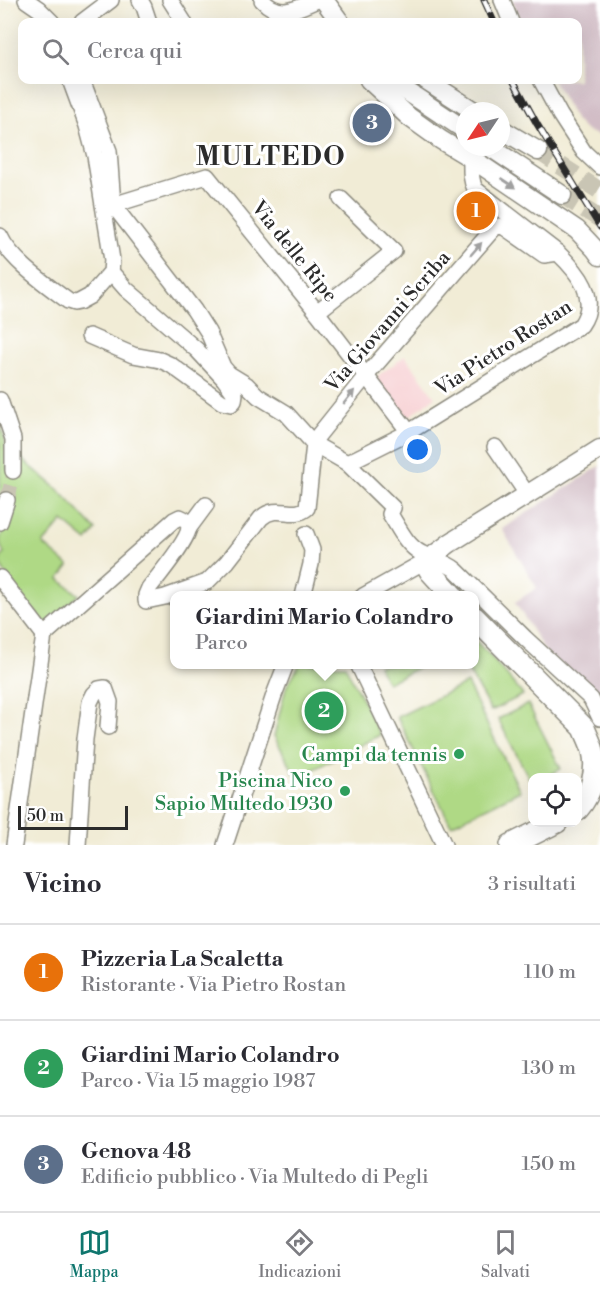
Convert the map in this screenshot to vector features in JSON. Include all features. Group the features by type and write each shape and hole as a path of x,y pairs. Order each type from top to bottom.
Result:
{"highway":[{"path":"429,559 428,567 431,572 448,591"},
{"path":"479,622 584,728 593,751 595,768 590,790 582,803"},
{"path":"511,845 549,827"}],"main road":[{"path":"373,84 409,117 441,140 577,230 600,256"},
{"path":"396,84 456,124"},
{"path":"432,84 460,102"},
{"path":"441,140 437,131 439,120 443,115 456,112"},
{"path":"510,136 538,151"},
{"path":"504,156 562,195"},
{"path":"429,559 450,543 600,449"}],"street":[{"path":"26,0 48,18"},
{"path":"86,18 111,0"},
{"path":"140,0 148,18"},
{"path":"170,0 181,18"},
{"path":"262,0 275,9 285,11 295,10 317,0"},
{"path":"501,0 509,18"},
{"path":"0,236 6,248 28,269 68,301 74,303 90,296 111,272 112,260 102,154 87,126 71,84"},
{"path":"83,84 113,205 194,310 208,332 223,367 258,396 286,413 314,444 347,463 393,508 390,514 407,541 419,553 429,559 447,563 477,591"},
{"path":"543,84 584,152 600,166"},
{"name":"Via Pietro Rostan","path":"347,463 409,432 588,319 593,306 594,294 590,286 558,253 475,189 472,184 471,158"},
{"name":"Via delle Ripe","path":"113,205 207,176 409,432"},
{"name":"Via Giovanni Scriba","path":"316,312 394,251 341,199"},
{"name":"Via Giovanni Scriba","path":"314,444 321,431 365,377 495,227 504,227 544,255 558,253"},
{"path":"89,336 133,355 160,360 171,365 222,402 231,404 234,401 235,394 197,350 126,289 111,272"},
{"path":"0,400 13,439 13,471"},
{"path":"182,591 207,582 227,562 267,513 272,511 299,512 307,508 314,444"},
{"path":"495,447 527,494"},
{"path":"0,522 7,500"},
{"path":"170,595 146,600 149,588 206,504"},
{"path":"14,845 44,635 174,520 180,517 185,519 189,528"},
{"path":"304,591 312,550 306,534"},
{"path":"372,591 429,559"},
{"path":"0,578 44,635"},
{"path":"479,593 591,699 600,718"},
{"path":"225,845 284,669"},
{"path":"360,669 443,843"},
{"path":"78,845 85,739 90,702 99,689 105,688 110,702 108,727"}],"shaded area":[{"path":"512,0 600,0 600,136 586,131 576,121 555,84 582,84 582,18 520,18"},
{"path":"405,356 435,397 406,419 375,378"},
{"path":"600,466 600,709 546,653 515,602 537,588 502,529"}],"green space":[{"path":"0,423 5,439 7,469 17,455 59,490 96,530 87,541 63,521 43,544 69,566 59,579 79,595 46,624 19,595 0,565 0,559 4,554 0,539 11,501 0,499"},
{"path":"479,644 523,695 491,711 467,669 479,669"},
{"path":"297,669 347,669 380,735 297,778 274,736 286,687"},
{"path":"380,669 416,669 387,683"},
{"name":"Campi da tennis","path":"467,683 520,791 451,825 397,717"},
{"path":"528,704 561,769 553,773 528,773 528,776 498,719"}],"tunnel":[{"path":"538,151 600,191"},
{"path":"562,195 600,219"},
{"path":"7,500 13,471"}],"railway":[{"path":"484,0 492,18"},
{"path":"515,84 600,227"}],"place":[{"name":"Genova 48","path":"372,123"},
{"name":"Pizzeria La Scaletta","path":"476,211"},
{"name":"Giardini Mario Colandro","path":"324,711"},
{"name":"Campi da tennis","path":"459,754"},
{"name":"Piscina Nico Sapio Multedo 1930","path":"345,791"}],"district":[{"name":"MULTEDO","path":"271,156"}]}
